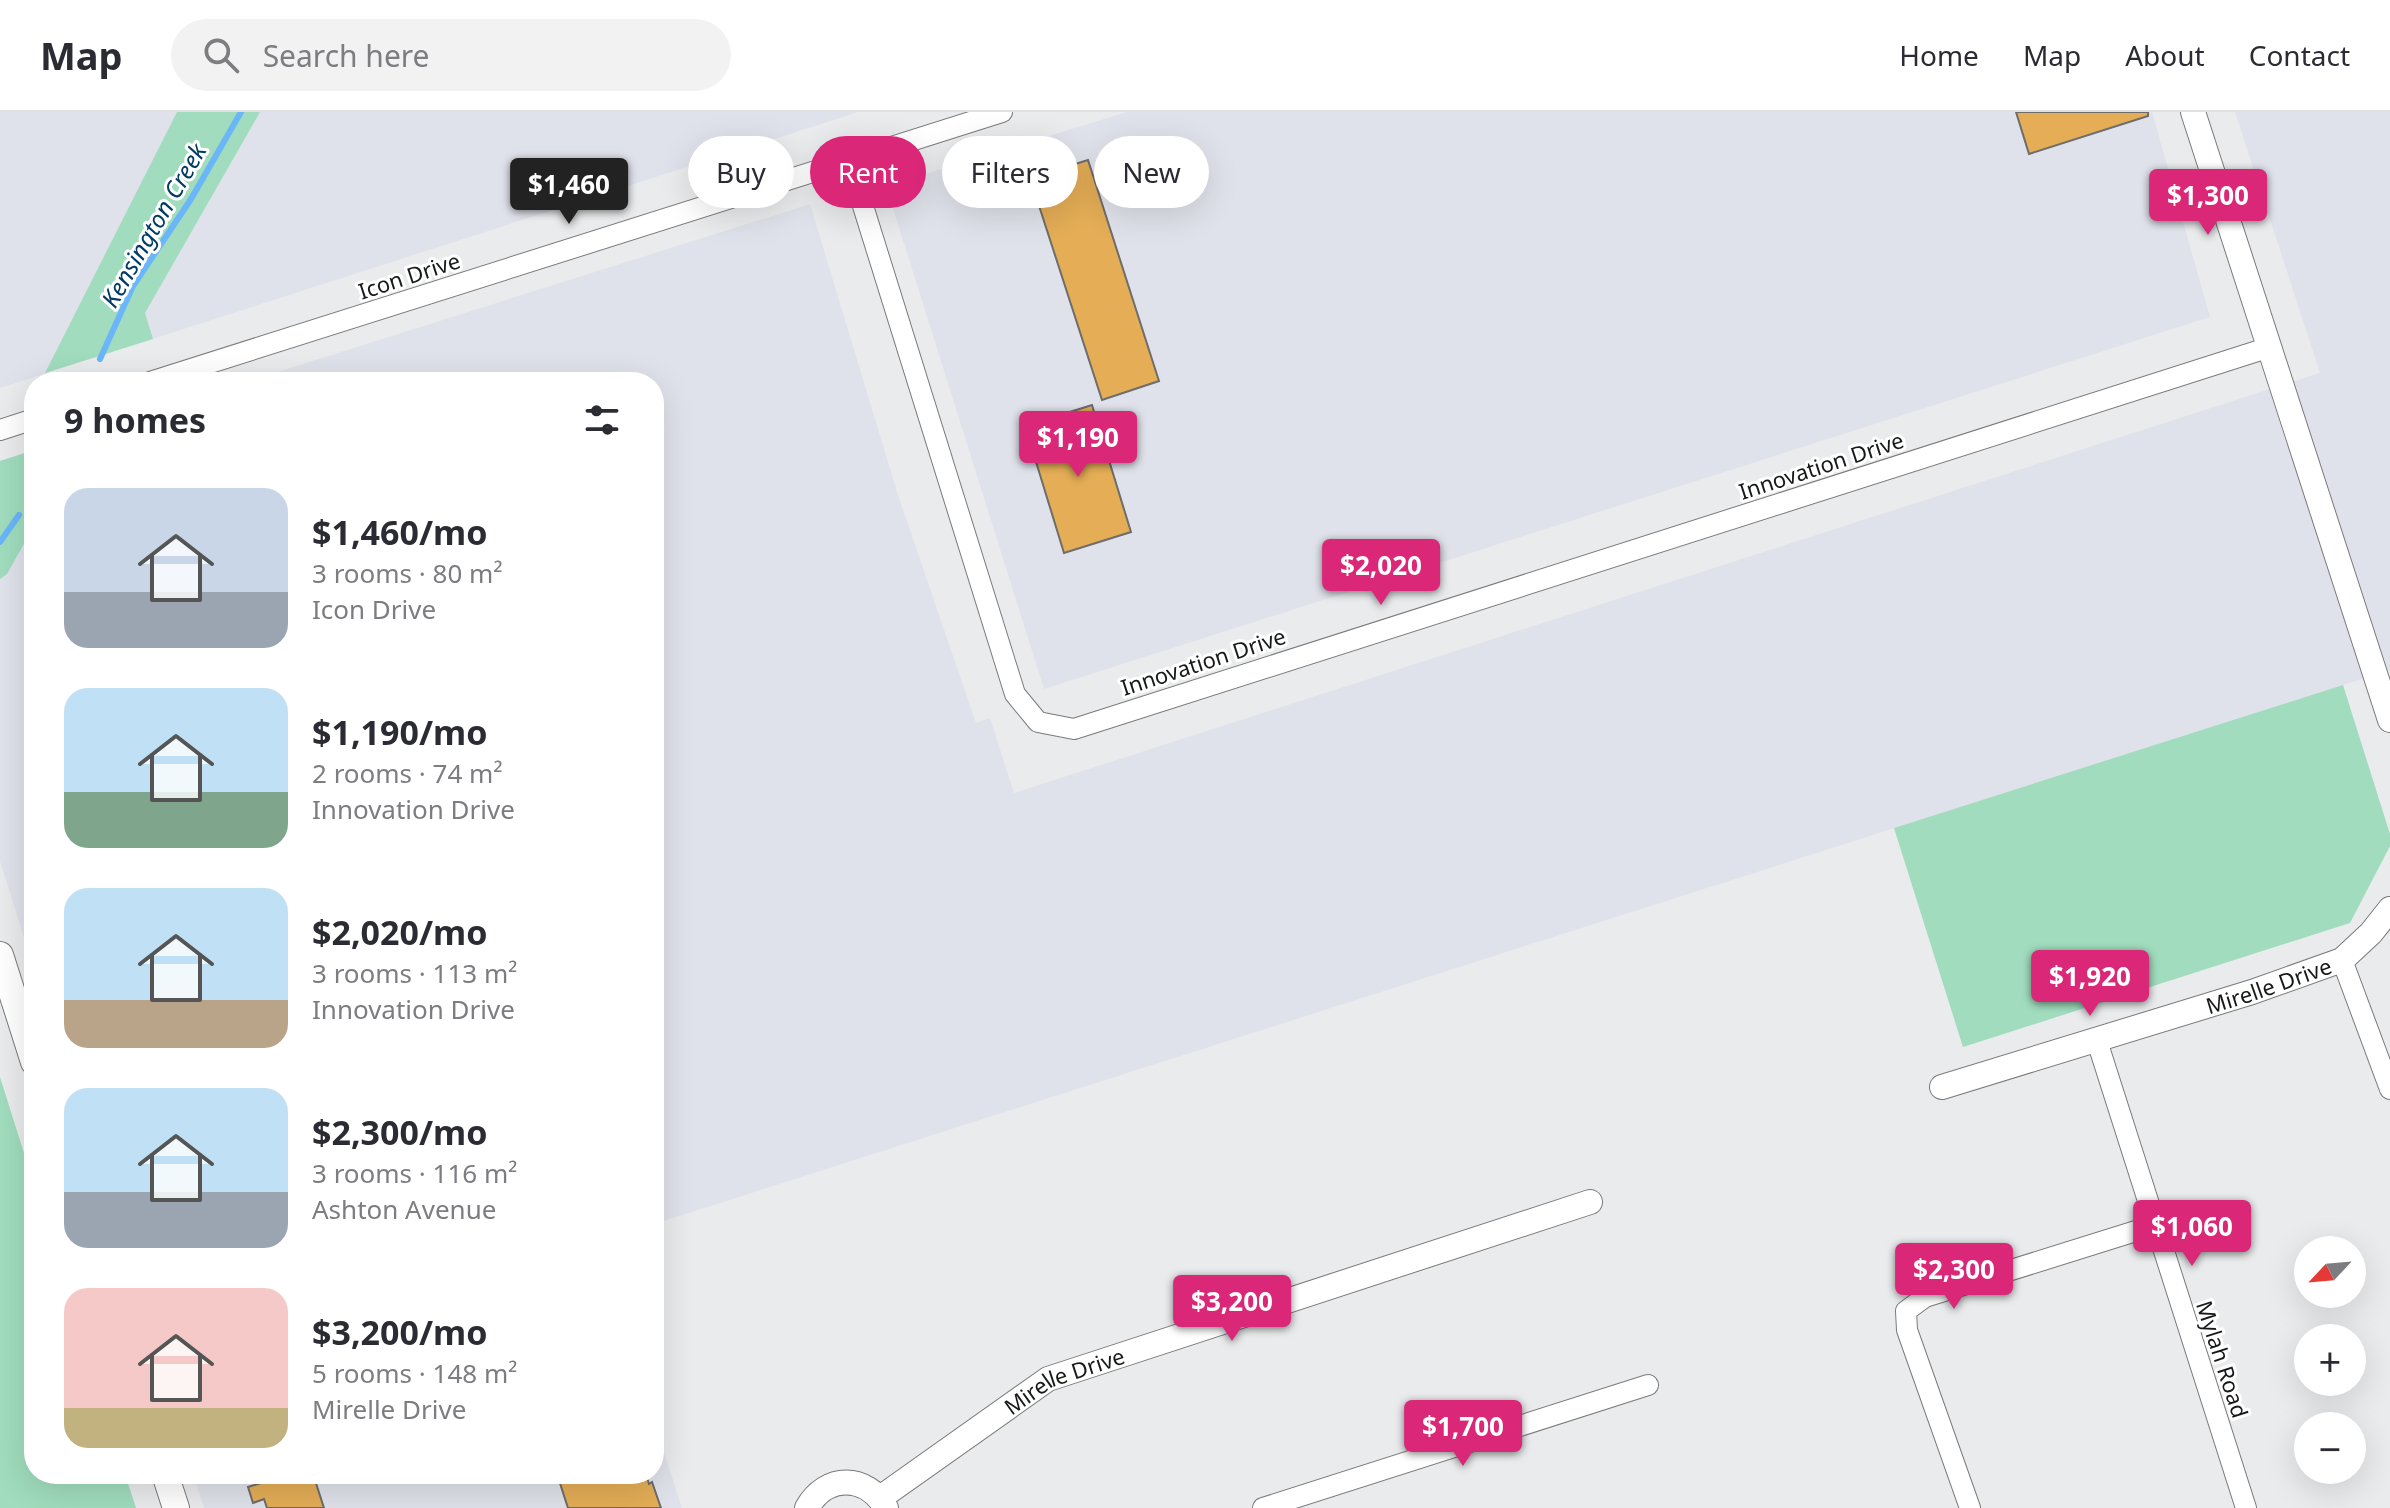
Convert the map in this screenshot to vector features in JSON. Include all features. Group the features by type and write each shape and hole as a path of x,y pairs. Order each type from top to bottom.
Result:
{"main road":[{"path":"0,955 24,1031"},
{"path":"168,1484 176,1508"}],"street":[{"name":"Icon Drive","path":"926,136 1002,112"},
{"path":"2193,112 2390,720"},
{"name":"Icon Drive","path":"182,372 810,173"},
{"name":"Innovation Drive","path":"864,208 1015,694 1038,722 1074,729 2270,347"},
{"path":"0,430 24,422"},
{"name":"Mirelle Drive","path":"1942,1087 2097,1041 2342,960 2371,933 2390,909"},
{"path":"2342,960 2390,1089"},
{"name":"Mylah Road","path":"2097,1041 2246,1508"},
{"name":"Mirelle Drive","path":"807,1508 815,1494 840,1481 868,1487 883,1503 1048,1379 1590,1202"},
{"path":"1970,1508 1907,1330 1906,1311 1925,1297 2155,1225"},
{"path":"1263,1508 1648,1385"}],"shaded area":[{"path":"0,112 858,112 783,136 688,136 688,167 50,372 24,372 24,380 0,388"},
{"path":"1127,112 2152,112 2210,317 1044,689 893,208 926,208 926,174 942,169 942,208 1078,208 1078,136 1049,136"},
{"path":"2235,112 2390,112 2390,670 664,1221 664,372 278,372 810,204 898,495 976,723 990,718 1014,793 2320,373"},
{"path":"24,453 24,937 0,861 0,461"},
{"path":"664,1452 682,1508 204,1508 196,1484 664,1484"}],"green space":[{"path":"177,112 260,112 145,313 153,339 46,372"},
{"path":"24,453 24,544 7,574 0,579 0,461"},
{"path":"2343,685 2390,834 2390,846 2350,923 1963,1047 1894,828"},
{"path":"0,1077 24,1153 24,1484 128,1484 136,1508 0,1508"}],"building":[{"path":"2016,112 2148,112 2148,116 2029,154"},
{"path":"1088,160 1094,179 1094,208 1103,208 1159,381 1102,400 1040,208 1078,208 1078,163"},
{"path":"1092,405 1131,532 1064,553 1025,426"},
{"path":"257,1484 316,1484 324,1508 267,1508 264,1499 253,1503 248,1487"},
{"path":"560,1484 653,1484 661,1508 568,1508"}],"waterway":[{"name":"Kensington Creek","path":"100,359 133,286 191,199 241,112"},
{"path":"0,542 19,515"}]}
